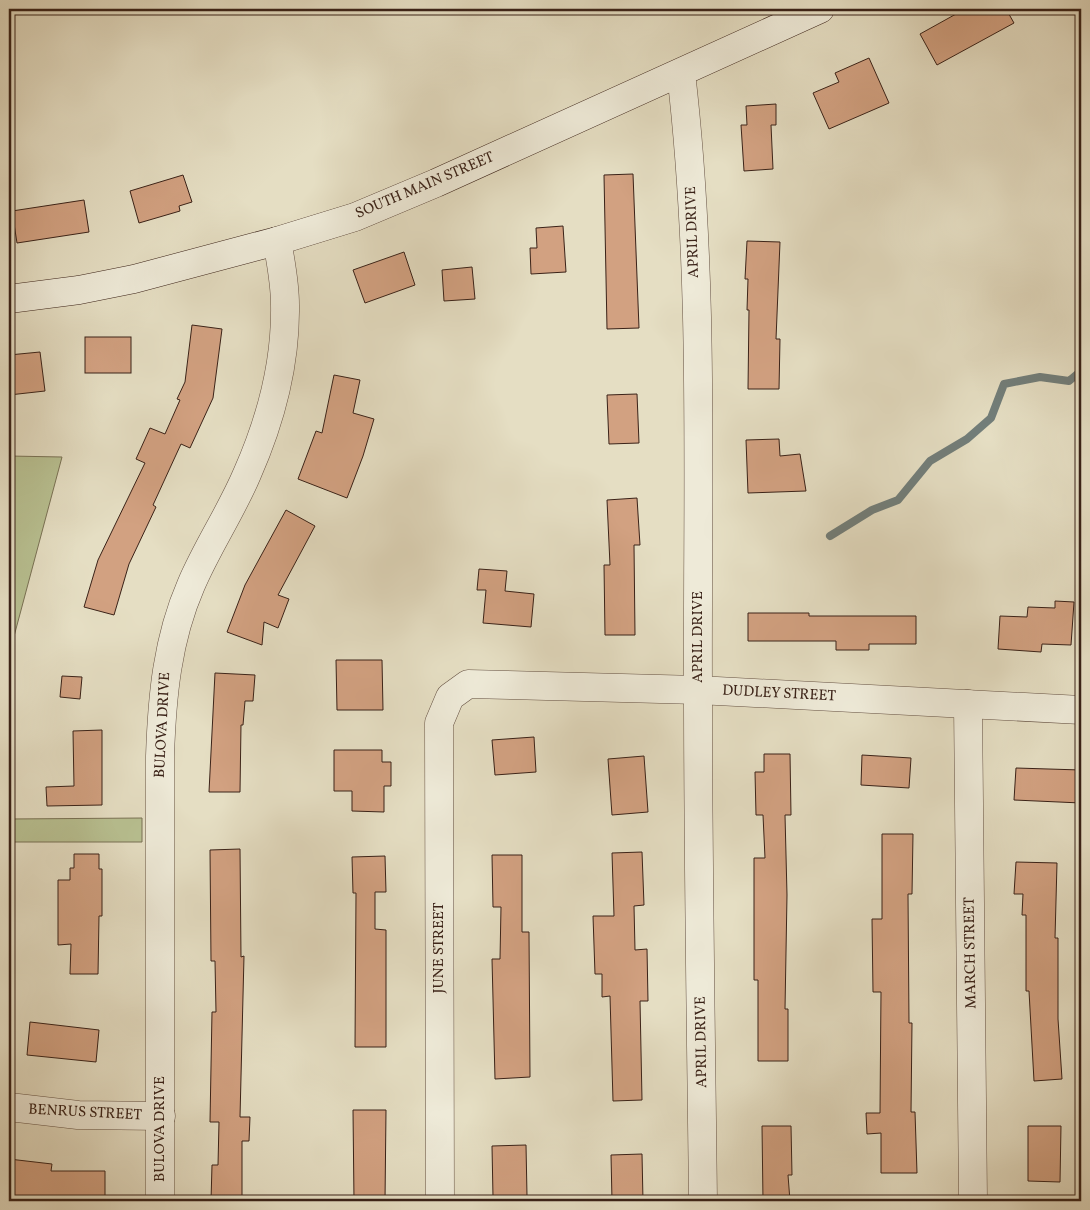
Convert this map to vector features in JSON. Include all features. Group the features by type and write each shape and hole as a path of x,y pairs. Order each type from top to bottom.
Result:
{"street":[{"name":"SOUTH MAIN STREET","path":"9,299 80,290 134,279 277,241 355,216 418,191 820,9"},
{"name":"APRIL DRIVE","path":"681,73 691,183 696,312 703,1201"},
{"name":"BULOVA DRIVE","path":"160,1201 160,756 163,689 172,641 190,586 247,475 265,430 273,403 285,305 277,241"},
{"name":"DUDLEY STREET","path":"450,697 468,684 698,690 1081,710"},
{"name":"JUNE STREET","path":"440,1201 439,723 450,697"},
{"name":"MARCH STREET","path":"968,704 973,1201"},
{"name":"BENRUS STREET","path":"9,1107 78,1115 161,1116"}],"green space":[{"path":"9,456 62,457 9,655"},
{"path":"142,818 142,842 9,842 9,819"}],"building":[{"path":"965,9 1006,9 1014,23 937,65 920,34"},
{"path":"869,58 889,103 829,129 813,93 839,82 835,73"},
{"path":"776,104 776,125 771,125 773,169 744,171 741,125 747,125 746,106"},
{"path":"633,174 639,328 607,329 604,175"},
{"path":"183,175 192,202 179,206 180,211 139,223 130,191"},
{"path":"84,200 89,232 17,243 12,211"},
{"path":"563,226 566,272 531,274 530,248 537,248 536,228"},
{"path":"747,241 780,242 776,339 780,339 779,389 748,389 749,310 747,310 748,279 745,279"},
{"path":"404,252 415,285 365,303 353,270"},
{"path":"472,267 475,299 444,301 442,270"},
{"path":"192,325 222,329 213,398 190,448 181,444 153,505 156,507 129,564 114,615 84,607 98,560 145,463 136,459 150,428 165,434 180,400 177,399 185,382"},
{"path":"85,337 131,337 131,373 85,373"},
{"path":"40,352 45,391 9,395 9,355"},
{"path":"334,375 360,380 353,413 374,419 363,456 347,498 298,479 316,431 322,433"},
{"path":"637,394 639,443 609,444 607,395"},
{"path":"779,439 780,456 800,454 806,491 748,493 746,440"},
{"path":"637,498 640,545 634,545 635,635 605,635 604,565 610,565 607,500"},
{"path":"286,510 315,526 278,595 289,599 278,628 264,622 262,645 227,632 245,585"},
{"path":"479,569 507,571 505,591 534,594 531,627 483,623 486,590 477,590"},
{"path":"1055,601 1074,602 1071,645 1042,644 1041,652 998,649 1000,616 1027,617 1028,607 1055,608"},
{"path":"748,613 809,613 809,616 916,616 916,644 869,644 869,650 836,650 836,641 748,641"},
{"path":"336,660 382,660 383,710 337,710"},
{"path":"215,673 255,675 253,701 245,701 243,725 241,725 240,792 209,792"},
{"path":"62,676 82,677 80,699 60,697"},
{"path":"102,730 102,805 47,806 46,787 74,786 73,731"},
{"path":"534,737 536,772 495,775 492,740"},
{"path":"334,750 382,750 382,762 391,762 391,786 384,786 384,812 352,811 352,791 334,791"},
{"path":"764,754 790,754 791,815 785,815 787,895 785,1009 788,1009 788,1061 758,1061 758,980 754,980 754,858 765,858 763,815 756,815 755,772 764,772"},
{"path":"862,755 911,758 909,788 861,785"},
{"path":"644,756 648,812 612,815 608,759"},
{"path":"1016,768 1081,770 1081,803 1014,800"},
{"path":"882,834 913,834 912,894 908,894 909,1023 912,1023 911,1112 915,1112 917,1173 881,1173 881,1133 867,1134 866,1113 880,1113 881,992 873,992 872,919 882,919"},
{"path":"240,849 241,957 244,956 240,1117 250,1117 249,1141 242,1141 242,1201 211,1201 212,1165 218,1165 219,1122 210,1122 212,1012 216,1012 215,961 211,961 210,850"},
{"path":"642,852 644,905 634,906 635,950 647,949 648,1001 640,1001 642,1100 613,1101 610,996 602,997 602,974 595,974 593,916 614,916 612,853"},
{"path":"74,854 99,854 99,869 102,869 102,916 99,916 98,974 70,974 71,944 58,945 58,880 70,880 70,868 74,868"},
{"path":"492,855 522,855 522,932 529,932 530,1077 495,1079 492,959 500,959 501,907 493,907"},
{"path":"385,856 386,892 375,892 375,929 386,930 386,1047 355,1047 356,893 353,893 352,857"},
{"path":"1016,862 1057,863 1055,938 1058,938 1058,1019 1062,1079 1034,1081 1029,991 1026,991 1026,915 1022,915 1023,894 1014,894"},
{"path":"30,1022 99,1030 96,1062 27,1055"},
{"path":"353,1110 386,1110 385,1201 354,1201"},
{"path":"762,1126 791,1126 792,1175 788,1175 790,1201 763,1201"},
{"path":"1028,1126 1061,1126 1060,1182 1028,1181"},
{"path":"526,1145 527,1196 493,1197 492,1146"},
{"path":"642,1154 643,1201 612,1201 611,1155"},
{"path":"9,1159 52,1164 51,1171 105,1171 105,1201 70,1201 33,1197 33,1201 9,1201"}],"waterway":[{"path":"830,536 872,510 898,500 930,461 967,439 991,418 1004,384 1040,377 1069,381 1081,371"}]}
